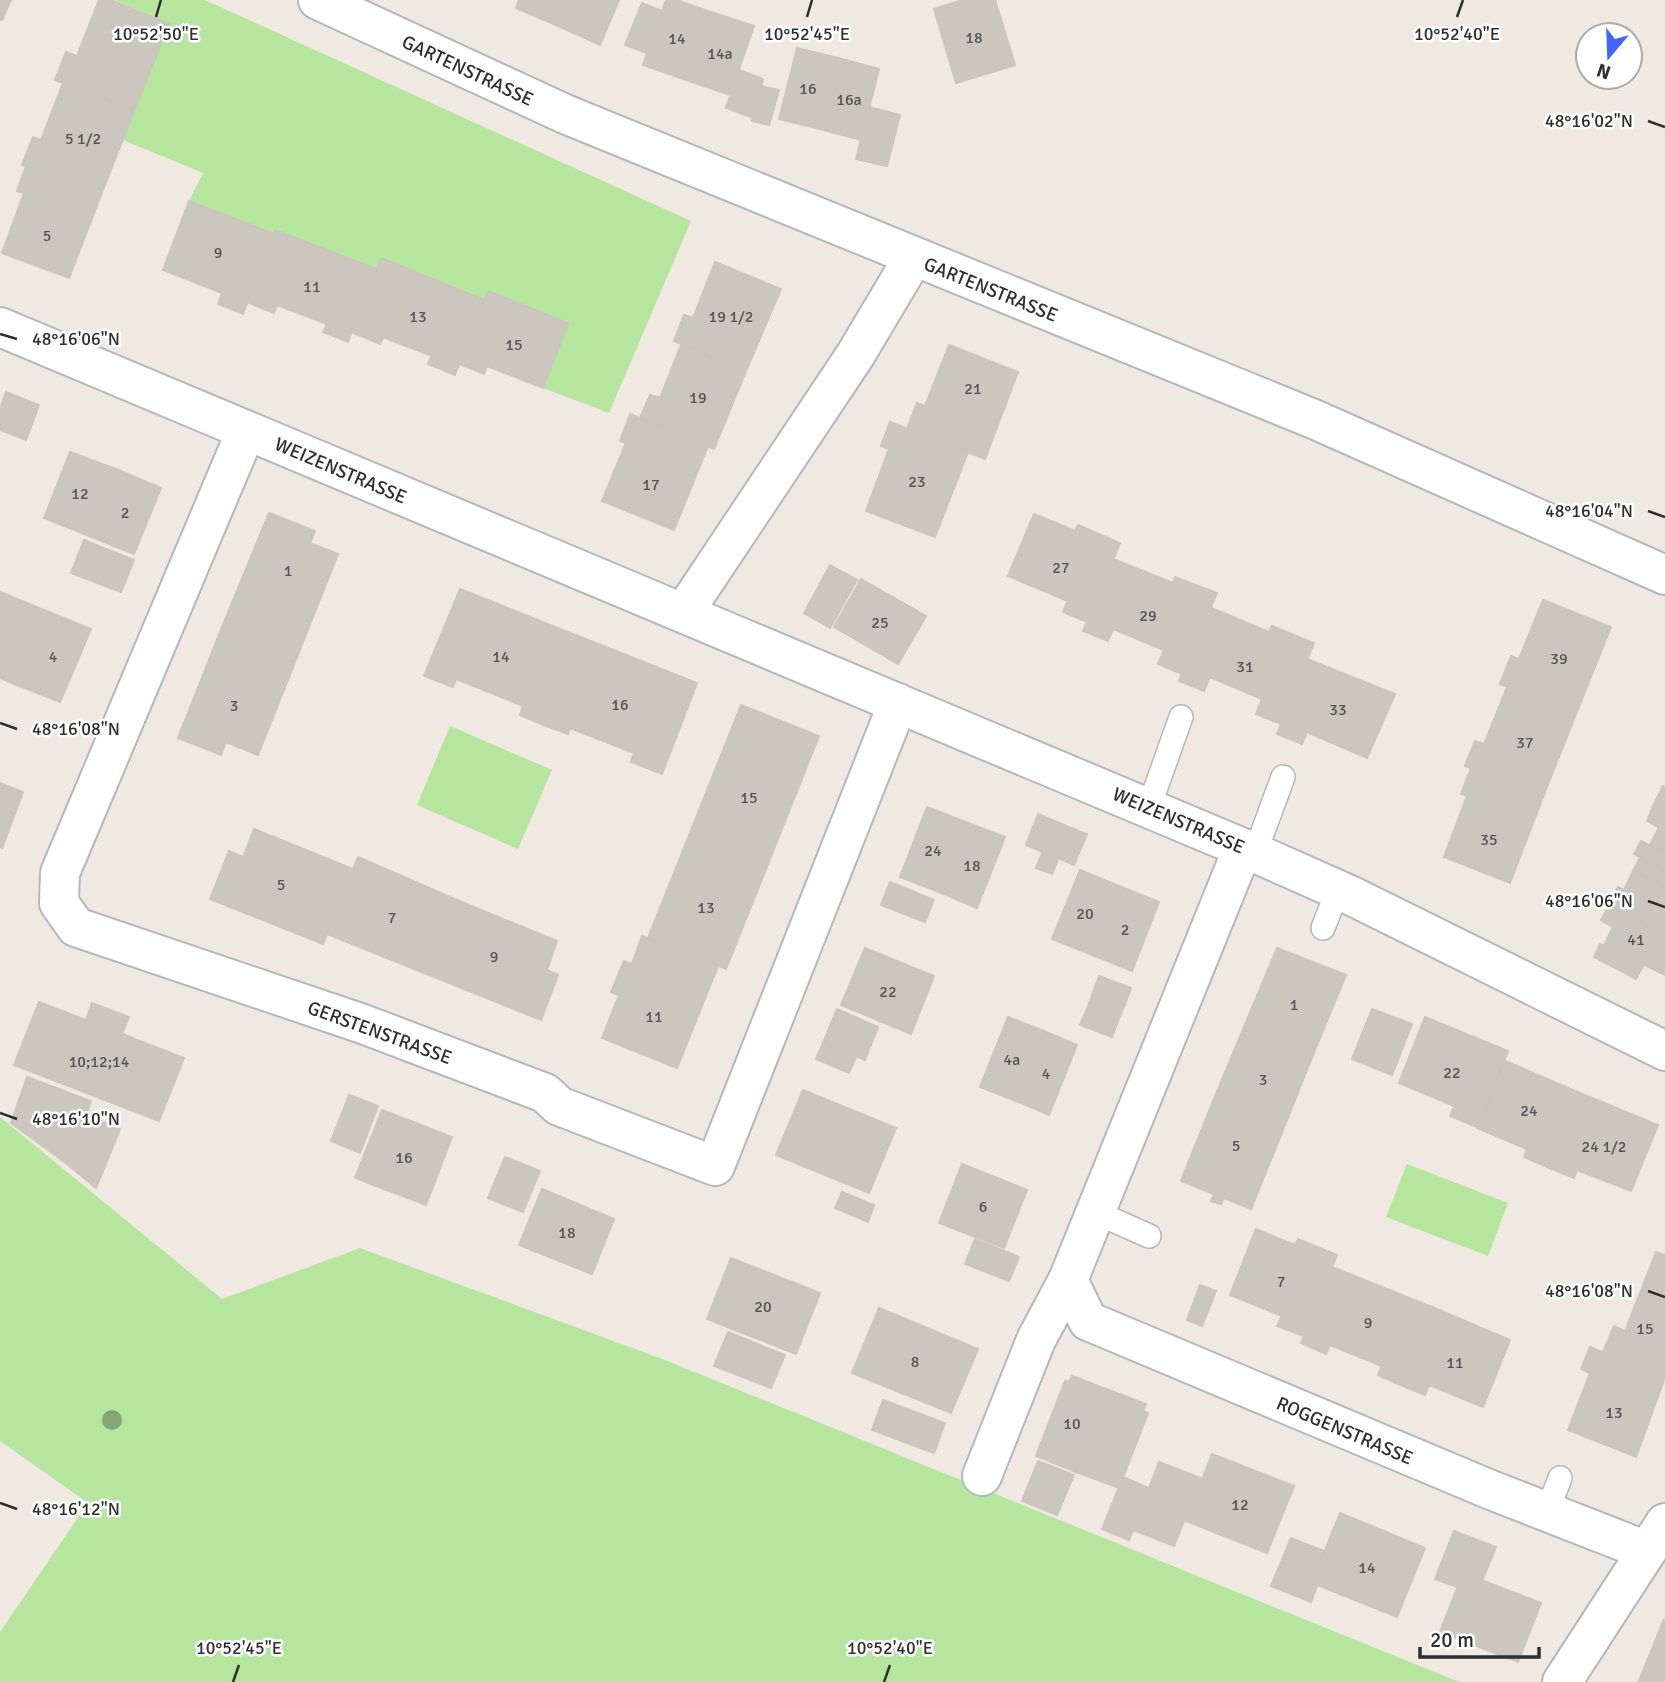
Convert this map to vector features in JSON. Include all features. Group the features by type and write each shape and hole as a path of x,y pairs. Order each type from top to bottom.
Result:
{"street":[{"name":"GARTENSTRASSE","path":"318,0 565,114 1316,420 1665,575"},
{"path":"684,612 856,354 913,258"},
{"name":"WEIZENSTRASSE","path":"0,327 1249,850 1338,890 1665,1051"},
{"name":"GERSTENSTRASSE","path":"246,431 60,873 59,903 76,927 398,1037 545,1093 559,1106 715,1166 898,703"},
{"path":"982,1476 1036,1340 1068,1280 1249,850"},
{"name":"ROGGENSTRASSE","path":"1068,1280 1088,1321 1554,1495 1656,1537 1562,1682"}],"lane":[{"path":"1149,807 1181,717"},
{"path":"1249,850 1283,776"},
{"path":"1323,928 1338,890"},
{"path":"1095,1212 1149,1236"}],"green space":[{"path":"115,0 205,0 691,221 609,413 543,388 568,322 488,291 484,300 381,258 376,269 189,201 203,173 123,140 169,24"},
{"path":"450,726 552,770 518,849 417,805"},
{"path":"0,1117 222,1299 360,1248 665,1360 1459,1682 0,1682 0,1632 88,1503 0,1441"},
{"path":"1407,1164 1508,1203 1488,1256 1386,1217"}],"building":[{"path":"0,0 11,0 2,20 0,19"},
{"path":"99,0 111,0 169,24 134,111 55,80 66,52 77,56"},
{"path":"519,0 569,0 558,26 516,8"},
{"path":"569,0 619,0 600,45 558,26"},
{"path":"666,0 677,0 711,12 686,80 643,65"},
{"path":"963,0 995,0 1015,65 956,83 934,9"},
{"path":"642,3 662,11 647,53 625,45"},
{"path":"711,12 754,26 730,95 686,80"},
{"path":"797,48 838,58 820,129 779,119"},
{"path":"838,58 879,69 861,140 820,129"},
{"path":"739,70 763,79 753,118 726,108"},
{"path":"63,83 134,111 101,195 22,165 33,137 41,140"},
{"path":"761,86 779,90 769,125 752,121"},
{"path":"869,107 900,115 887,166 856,159"},
{"path":"26,166 101,195 69,278 2,253 24,193 17,191"},
{"path":"189,201 274,234 243,314 218,304 222,293 163,270"},
{"path":"275,230 376,269 348,342 323,332 327,324 277,305 274,313 247,302"},
{"path":"381,258 484,300 455,375 428,364 432,356 383,337 380,344 351,332"},
{"path":"715,262 781,289 746,371 674,341 684,315 693,318"},
{"path":"488,291 568,323 543,388 487,366 484,374 459,364"},
{"path":"681,345 746,371 714,449 640,418 650,395 660,398"},
{"path":"949,345 1018,372 985,459 907,429 917,403 925,406"},
{"path":"6,392 39,405 26,440 0,430 0,409"},
{"path":"630,414 708,446 674,530 602,501 626,443 620,441"},
{"path":"890,422 968,452 935,537 866,511 889,449 881,446"},
{"path":"70,452 116,469 89,536 44,518"},
{"path":"116,469 161,488 134,554 89,536"},
{"path":"269,513 315,531 310,543 338,554 297,657 222,627"},
{"path":"1034,514 1075,531 1078,525 1120,543 1087,622 1063,612 1068,601 1008,576"},
{"path":"84,540 134,560 121,592 71,573"},
{"path":"1113,559 1173,583 1175,577 1217,593 1182,674 1158,664 1164,650 1113,629 1108,641 1083,631"},
{"path":"830,565 857,580 830,628 804,613"},
{"path":"861,579 926,616 898,664 834,627"},
{"path":"460,589 578,636 543,725 520,715 523,706 456,679 453,687 424,676"},
{"path":"0,592 44,610 14,684 0,678"},
{"path":"1543,600 1611,627 1576,714 1500,684 1511,656 1519,659"},
{"path":"1209,607 1269,632 1272,626 1314,643 1281,724 1256,714 1262,699 1210,677 1204,691 1179,681"},
{"path":"44,610 91,629 60,702 14,684"},
{"path":"222,627 297,657 258,755 226,742 221,755 178,738"},
{"path":"578,636 697,683 662,774 631,762 634,753 570,728 568,734 543,725"},
{"path":"1307,659 1395,694 1367,758 1307,732 1302,744 1277,734"},
{"path":"1507,687 1576,714 1543,797 1465,766 1475,741 1484,744"},
{"path":"741,705 819,736 772,854 694,823"},
{"path":"1471,768 1543,797 1510,883 1444,857 1467,796 1461,794"},
{"path":"0,783 23,792 2,848 0,847"},
{"path":"1663,786 1665,787 1665,812 1653,806"},
{"path":"1653,806 1665,812 1665,853 1650,845 1659,827 1647,821"},
{"path":"927,807 966,822 939,892 900,877"},
{"path":"1038,814 1055,821 1042,852 1026,845"},
{"path":"1055,821 1071,828 1052,874 1036,868"},
{"path":"966,822 1005,837 977,908 939,892"},
{"path":"694,823 772,854 726,969 648,938"},
{"path":"1071,828 1087,834 1074,865 1058,858"},
{"path":"254,829 353,869 323,944 210,899 229,851 243,857"},
{"path":"1641,841 1665,853 1665,870 1634,854"},
{"path":"358,857 457,900 429,975 327,934"},
{"path":"1640,857 1665,870 1665,887 1633,871"},
{"path":"1080,870 1119,886 1092,955 1052,939"},
{"path":"1633,871 1665,887 1665,934 1609,905 1618,887 1624,890"},
{"path":"890,882 934,900 925,922 881,905"},
{"path":"1119,886 1159,902 1132,971 1092,955"},
{"path":"457,900 557,941 547,970 558,975 541,1020 429,975"},
{"path":"1609,905 1665,934 1665,975 1604,945 1613,927 1601,920"},
{"path":"642,936 718,966 677,1068 602,1038 619,995 611,992 624,961 632,964"},
{"path":"1600,944 1643,966 1636,979 1594,957"},
{"path":"865,948 934,976 911,1034 841,1005"},
{"path":"1277,948 1346,975 1313,1055 1244,1027"},
{"path":"1099,976 1131,988 1125,1004 1093,993"},
{"path":"1093,993 1125,1004 1118,1021 1087,1009"},
{"path":"39,1002 86,1020 92,1003 129,1017 122,1034 184,1058 159,1121 14,1065"},
{"path":"837,1009 878,1027 865,1060 823,1043"},
{"path":"1087,1009 1118,1021 1112,1037 1080,1025"},
{"path":"1372,1009 1412,1024 1392,1075 1352,1059"},
{"path":"1008,1017 1044,1031 1016,1101 980,1087"},
{"path":"1425,1017 1508,1051 1477,1127 1450,1116 1454,1106 1399,1083"},
{"path":"1244,1027 1313,1055 1283,1130 1213,1101"},
{"path":"1044,1031 1077,1045 1049,1115 1016,1101"},
{"path":"823,1043 856,1057 849,1073 816,1059"},
{"path":"1505,1061 1580,1093 1549,1168 1524,1157 1527,1149 1477,1128"},
{"path":"27,1077 91,1101 67,1164 11,1123"},
{"path":"803,1090 896,1128 869,1193 776,1155"},
{"path":"1580,1093 1658,1125 1631,1191 1577,1170 1574,1178 1549,1168"},
{"path":"349,1095 378,1106 360,1153 331,1141"},
{"path":"1213,1101 1283,1130 1251,1209 1224,1198 1221,1204 1211,1201 1214,1194 1181,1181"},
{"path":"382,1110 452,1137 426,1205 355,1178"},
{"path":"86,1115 120,1129 96,1188 67,1164"},
{"path":"505,1157 540,1171 523,1212 488,1198"},
{"path":"962,1164 1027,1190 1004,1248 939,1223"},
{"path":"542,1189 614,1219 592,1274 519,1245"},
{"path":"842,1192 874,1205 868,1222 835,1208"},
{"path":"1256,1229 1295,1245 1298,1239 1337,1255 1304,1336 1277,1326 1282,1316 1230,1295"},
{"path":"975,1239 1019,1257 1009,1281 965,1264"},
{"path":"1656,1252 1665,1255 1665,1285 1646,1278"},
{"path":"731,1258 820,1293 796,1354 707,1319"},
{"path":"1332,1267 1432,1307 1400,1385 1378,1375 1382,1366 1330,1345 1326,1354 1301,1343"},
{"path":"1646,1278 1665,1285 1665,1377 1603,1352 1614,1326 1625,1331"},
{"path":"1200,1285 1216,1291 1202,1326 1187,1320"},
{"path":"1432,1307 1510,1340 1483,1407 1429,1385 1425,1395 1400,1385"},
{"path":"879,1308 978,1349 951,1413 852,1373"},
{"path":"728,1332 785,1355 771,1388 714,1366"},
{"path":"1590,1347 1665,1377 1636,1457 1568,1430 1590,1373 1581,1369"},
{"path":"1072,1376 1109,1390 1076,1472 1036,1456 1065,1381 1069,1382"},
{"path":"1109,1390 1146,1404 1143,1411 1148,1413 1119,1488 1076,1472"},
{"path":"883,1400 945,1423 934,1453 872,1430"},
{"path":"1212,1454 1294,1486 1267,1553 1186,1521"},
{"path":"1038,1461 1074,1475 1057,1515 1022,1501"},
{"path":"1159,1462 1201,1478 1174,1546 1133,1530"},
{"path":"1123,1477 1149,1488 1129,1540 1102,1529"},
{"path":"1340,1513 1425,1548 1397,1617 1312,1583"},
{"path":"1454,1531 1496,1547 1482,1581 1463,1573 1457,1587 1435,1579"},
{"path":"1291,1538 1324,1551 1312,1583 1317,1586 1311,1602 1271,1586"},
{"path":"1463,1573 1541,1603 1518,1662 1440,1632"},
{"path":"1664,1619 1665,1682 1639,1681"}]}
